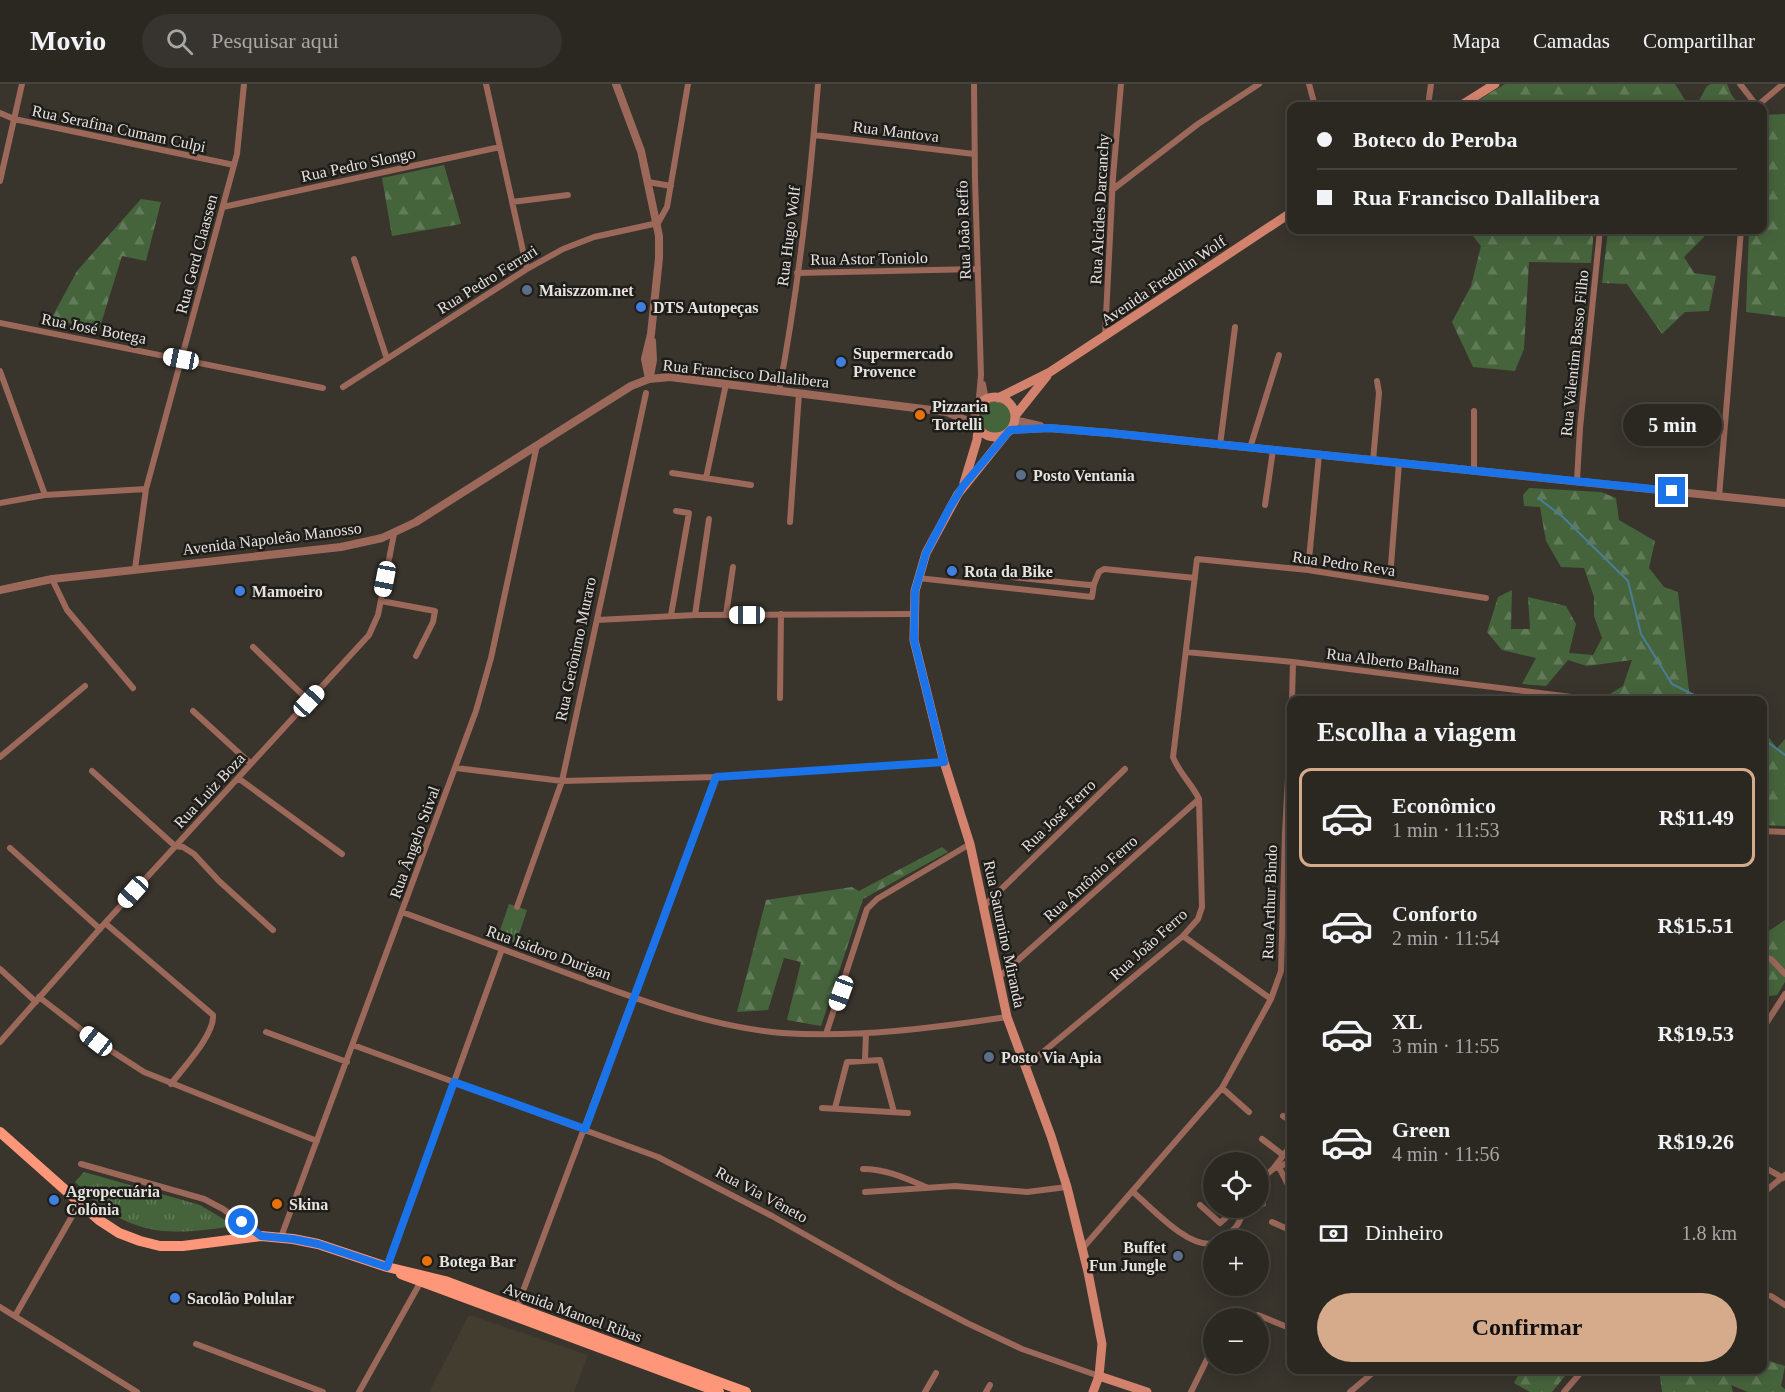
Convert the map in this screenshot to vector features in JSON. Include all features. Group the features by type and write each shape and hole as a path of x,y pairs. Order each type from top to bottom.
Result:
{"main road":[{"path":"1466,102 1495,84"},
{"name":"Avenida Fredolin Wolf","path":"999,398 1050,372 1287,215"},
{"name":"Avenida Fredolin Wolf","path":"1015,418 1050,372"},
{"path":"999,398 1010,404 1015,418 1008,432 995,437 988,436 977,426 975,419 978,408 986,400 999,398"},
{"name":"Rua Saturnino Miranda","path":"963,486 977,440 977,426"},
{"name":"Rua Saturnino Miranda","path":"1008,432 963,486 926,553 918,578 913,614 914,640 944,762 969,844 1007,1017 1051,1136 1067,1187 1082,1249 1101,1334 1099,1376 1093,1392"},
{"name":"Avenida Manoel Ribas","path":"0,1132 99,1220 119,1233 140,1241 160,1246 183,1246 261,1236 318,1244 387,1267 436,1278 517,1307 724,1389"},
{"name":"Avenida Manoel Ribas","path":"387,1267 420,1283 724,1389 746,1392"},
{"name":"Rua Via Vêneto","path":"1099,1376 1147,1392"}],"street":[{"path":"0,181 22,84"},
{"name":"Rua Gerd Claassen","path":"135,569 146,489 234,165 240,134 244,84"},
{"path":"486,84 527,269"},
{"path":"616,84 641,151 658,223 659,258 651,334 653,360 648,379"},
{"path":"658,223 665,213 671,186 688,84"},
{"name":"Rua Hugo Wolf","path":"779,391 797,273 818,84"},
{"name":"Rua João Reffo","path":"974,84 981,375 978,408"},
{"name":"Rua Alcides Darcanchy","path":"1105,336 1112,190 1121,84"},
{"path":"1112,190 1198,124 1259,84"},
{"path":"1309,84 1314,102"},
{"path":"1429,102 1431,84"},
{"path":"1740,84 1754,102"},
{"path":"1762,102 1783,84"},
{"name":"Rua Serafina Cumam Culpi","path":"0,113 14,119 234,165"},
{"name":"Rua Mantova","path":"814,135 974,154"},
{"name":"Rua Pedro Slongo","path":"223,207 500,147"},
{"path":"648,182 671,186"},
{"path":"512,202 568,195"},
{"name":"Rua Pedro Ferrari","path":"344,387 527,269 576,243 658,223"},
{"name":"Rua Valentim Basso Filho","path":"1577,480 1600,234"},
{"path":"1719,497 1741,234"},
{"path":"354,259 387,358"},
{"name":"Rua Astor Toniolo","path":"797,273 978,269"},
{"name":"Rua José Botega","path":"0,323 323,388"},
{"path":"1220,445 1234,327"},
{"path":"1250,448 1279,355"},
{"path":"0,371 45,495"},
{"name":"Rua João Reffo","path":"981,375 986,400"},
{"name":"Rua Francisco Dallalibera","path":"648,379 670,377 947,412 978,408"},
{"name":"Avenida Napoleão Manosso","path":"0,590 52,579 370,542 394,534 416,522 631,386 648,379"},
{"path":"1373,461 1377,381"},
{"path":"706,478 726,384"},
{"name":"Rua Gerônimo Muraro","path":"517,907 562,781 646,393"},
{"path":"790,522 799,393"},
{"path":"1474,411 1474,471"},
{"name":"Rua Francisco Dallalibera","path":"947,412 977,426"},
{"path":"1015,418 1049,428 1785,503"},
{"path":"1008,432 1049,428"},
{"name":"Rua Ângelo Stival","path":"281,1237 476,711 491,658 537,445"},
{"path":"1265,505 1273,450"},
{"path":"1308,570 1319,455"},
{"path":"1391,565 1399,463"},
{"path":"672,473 751,485"},
{"path":"0,503 45,495 146,489"},
{"path":"671,615 689,513 676,511"},
{"path":"695,615 709,519"},
{"name":"Rua Luiz Boza","path":"0,1042 105,923 369,635 376,622 394,534"},
{"name":"Rua Pedro Reva","path":"1195,578 1197,559 1308,570 1486,598"},
{"path":"726,615 733,567"},
{"path":"918,578 1092,597 1099,572 1104,569 1195,578 1173,758 1177,769 1193,786 1199,799"},
{"path":"1012,577 1094,584"},
{"path":"52,579 67,610 133,688"},
{"path":"381,601 435,611 433,622 416,656"},
{"path":"597,620 671,615 913,614"},
{"path":"780,698 781,615"},
{"path":"253,647 309,701"},
{"name":"Rua Alberto Balhana","path":"1186,652 1293,662 1563,696"},
{"name":"Rua Arthur Bindo","path":"1292,696 1293,662"},
{"path":"0,757 85,686"},
{"path":"193,711 251,764"},
{"path":"456,768 562,781 716,777 944,762"},
{"name":"Rua José Ferro","path":"983,907 1125,769"},
{"path":"92,771 175,846 183,847 194,854 219,881 273,930"},
{"path":"517,1307 716,777"},
{"path":"238,778 342,854"},
{"name":"Rua João Ferro","path":"1025,1067 1183,936 1198,919 1202,907 1199,799"},
{"name":"Rua Antônio Ferro","path":"999,977 1199,799"},
{"path":"1767,831 1785,832"},
{"path":"826,1034 867,909 878,899 969,844"},
{"path":"10,848 100,929"},
{"name":"Rua Arthur Bindo","path":"1082,1249 1134,1192 1222,1088 1271,999 1281,971 1287,854"},
{"name":"Rua Isidoro Durigan","path":"402,912 634,998 691,1015 746,1027 781,1033 866,1033 915,1031 1007,1017"},
{"path":"105,923 213,1014 207,1034 171,1084"},
{"path":"1183,936 1271,999"},
{"path":"387,1267 502,949"},
{"path":"1767,959 1771,959 1785,974"},
{"path":"0,969 38,1000 144,1072 317,1141"},
{"path":"1767,1022 1785,994"},
{"path":"266,1032 347,1062"},
{"path":"865,1060 866,1033"},
{"name":"Rua Via Vêneto","path":"353,1045 585,1129 678,1166 985,1332 1022,1349 1099,1376"},
{"path":"835,1108 847,1062 880,1060 894,1112"},
{"path":"1222,1088 1249,1113"},
{"path":"822,1108 908,1113"},
{"path":"1283,1116 1287,1119"},
{"path":"1262,1139 1283,1155"},
{"path":"1276,1168 1287,1150"},
{"path":"1269,1172 1287,1163"},
{"path":"81,1164 204,1199 223,1209 261,1236"},
{"path":"1276,1168 1287,1184"},
{"path":"1767,1168 1784,1177 1767,1190"},
{"path":"863,1169 878,1169 926,1187"},
{"path":"865,1192 955,1186 1027,1192 1067,1187"},
{"path":"1134,1192 1187,1238 1203,1244"},
{"path":"15,1316 79,1204"},
{"path":"1200,1205 1203,1208"},
{"path":"1214,1218 1220,1223 1226,1218"},
{"path":"1233,1230 1241,1218"},
{"path":"1272,1222 1287,1229"},
{"path":"359,1392 420,1283"},
{"path":"1771,1296 1785,1305"},
{"path":"0,1307 138,1392"},
{"path":"1269,1320 1287,1327"},
{"path":"196,1344 323,1392"},
{"path":"1191,1392 1203,1367"},
{"path":"925,1392 936,1373"},
{"path":"1350,1392 1371,1374"},
{"path":"1564,1392 1580,1374"}],"shaded area":[{"path":"469,1315 588,1355 574,1392 429,1392"}],"green space":[{"path":"1505,84 1675,84 1686,102 1476,102"},
{"path":"1727,84 1737,102 1698,102 1707,86"},
{"path":"1785,114 1785,317 1746,312 1749,234 1767,234 1767,115"},
{"path":"444,165 461,224 392,236 382,178"},
{"path":"141,199 161,202 146,261 122,256 99,330 51,319 77,271"},
{"path":"1471,234 1594,234 1591,263 1529,262 1524,349 1515,371 1473,367 1452,322 1471,286 1481,246"},
{"path":"1608,234 1704,234 1704,237 1684,257 1694,273 1716,276 1709,311 1685,312 1662,334 1627,284 1602,283"},
{"path":"995,401 1006,406 1011,417 1006,428 995,433 984,428 979,417 984,406"},
{"path":"1529,488 1601,492 1616,498 1619,520 1655,541 1649,568 1664,587 1678,592 1690,696 1607,696 1623,686 1632,660 1587,666 1568,660 1546,686 1522,684 1536,658 1502,650 1487,632 1498,597 1512,590 1511,629 1530,629 1528,597 1566,606 1576,624 1569,653 1593,655 1602,638 1594,616 1594,597 1584,568 1561,567 1546,541 1540,507 1524,506 1523,495"},
{"path":"1767,735 1777,748 1785,739 1785,826 1767,825"},
{"path":"942,847 948,852 863,899 821,1026 787,1020 801,962 784,958 768,1010 737,1012 766,900 852,887 859,891"},
{"path":"509,904 527,910 516,943 498,936"},
{"path":"1785,920 1785,982 1777,995 1767,996 1767,932"},
{"path":"84,1172 200,1205 235,1226 183,1232 150,1229 134,1224 102,1207 75,1182"},
{"path":"1767,1360 1785,1366 1781,1386 1785,1392 1748,1392 1731,1385 1733,1392 1662,1392 1660,1374 1767,1374"},
{"path":"1519,1374 1567,1374 1552,1392 1530,1392 1514,1383"}],"waterway":[{"path":"1538,498 1563,517 1628,581 1641,634 1672,684 1696,696"},
{"path":"1767,742 1785,755"}],"place":[{"name":"Maiszzom.net","path":"527,290"},
{"name":"DTS Autopeças","path":"641,307"},
{"name":"Supermercado Provence","path":"841,362"},
{"name":"Pizzaria Tortelli","path":"920,415"},
{"name":"Posto Ventania","path":"1021,475"},
{"name":"Rota da Bike","path":"952,571"},
{"name":"Mamoeiro","path":"240,591"},
{"name":"Posto Via Apia","path":"989,1057"},
{"name":"Agropecuária Colônia","path":"54,1200"},
{"name":"Skina","path":"277,1204"},
{"name":"Buffet Fun Jungle","path":"1178,1256"},
{"name":"Botega Bar","path":"427,1261"},
{"name":"Sacolão Polular","path":"175,1298"}],"route":[{"path":"242,1222 261,1236 318,1244 387,1267 454,1082 585,1129 716,777 944,762 914,640 915,591 926,553 950,507 963,486 1010,430 1049,428 1110,433 1672,491"}]}
